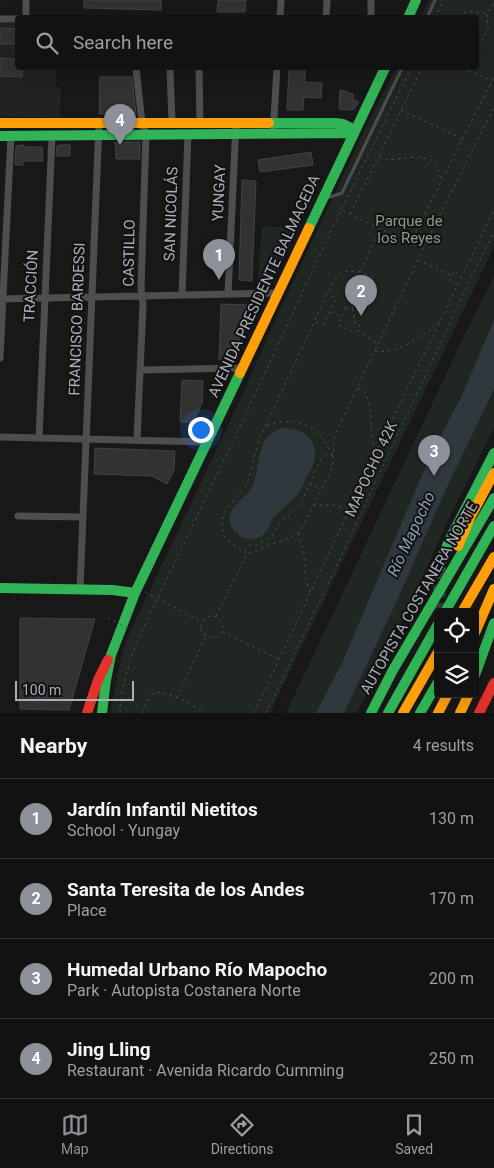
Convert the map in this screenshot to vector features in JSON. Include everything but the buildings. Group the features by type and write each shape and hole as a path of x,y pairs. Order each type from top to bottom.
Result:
{"main road":[{"path":"409,15 416,0"},
{"name":"AVENIDA PRESIDENTE BALMACEDA","path":"88,713 98,680 111,655 136,591 384,70"},
{"path":"0,123 236,123 273,128 354,132"},
{"path":"5,136 236,134 273,128"},
{"path":"440,567 445,549 453,532 494,453"},
{"path":"442,586 471,516 494,473"},
{"name":"AUTOPISTA COSTANERA NORTE","path":"371,713 393,670 494,498"},
{"name":"AUTOPISTA COSTANERA NORTE","path":"447,608 494,526"},
{"path":"464,608 494,557"},
{"path":"0,588 136,591"},
{"path":"479,624 494,589"},
{"path":"479,664 494,624"},
{"name":"AUTOPISTA COSTANERA NORTE","path":"388,713 434,631"},
{"path":"479,675 494,646"},
{"path":"403,713 437,653"},
{"name":"AVENIDA PRESIDENTE BALMACEDA","path":"102,713 111,655"},
{"path":"479,713 494,683"},
{"path":"420,713 434,689"},
{"path":"431,713 437,698"},
{"path":"438,713 446,698"},
{"path":"460,713 468,698"}],"street":[{"path":"26,0 26,15"},
{"path":"280,15 281,0"},
{"path":"326,15 327,0"},
{"path":"370,15 371,0"},
{"path":"0,18 15,19"},
{"name":"CASTILLO","path":"136,70 142,123 146,134 143,304 137,440"},
{"path":"170,70 172,123"},
{"path":"199,70 200,123"},
{"path":"273,128 277,70"},
{"name":"FRANCISCO BARDESSI","path":"80,589 99,123"},
{"name":"YUNGAY","path":"228,294 236,123"},
{"name":"SAN NICOLÁS","path":"182,295 188,134"},
{"path":"0,358 5,136"},
{"name":"TRACCIÓN","path":"39,438 52,136"},
{"path":"1,299 278,293"},
{"path":"140,370 242,368"},
{"path":"0,437 207,442"},
{"path":"18,516 83,517"}],"lane":[{"path":"428,15 435,0"},
{"path":"322,199 342,193 401,70"}],"path":[{"path":"437,13 443,0"},
{"path":"479,42 488,29 487,13 494,3"},
{"path":"461,15 477,11 487,13"},
{"path":"120,713 122,691 137,641 410,70"},
{"path":"350,214 421,70"},
{"path":"467,70 492,80"},
{"path":"410,243 494,77"},
{"path":"216,616 247,554 299,532 331,471 334,462 334,439 338,428 423,249 494,107"},
{"path":"401,110 462,139"},
{"path":"378,156 388,160 415,157 430,159 437,167 442,181"},
{"path":"342,210 423,249"},
{"path":"254,713 376,453 494,210"},
{"path":"361,272 380,228"},
{"name":"MAPOCHO 42K","path":"266,713 494,232"},
{"path":"418,260 452,276"},
{"path":"247,554 225,538 222,532 222,520 226,510 248,482 257,445 327,294 340,273 348,271 358,273 359,271 374,278 366,296 350,288 358,273"},
{"path":"458,284 450,280 454,272 462,276"},
{"path":"351,309 359,292"},
{"path":"315,322 324,324 336,298 327,294"},
{"path":"346,307 351,309 353,310 355,323 360,326 356,334 338,325 346,307"},
{"path":"330,312 342,317"},
{"path":"375,351 388,352 400,348 440,322"},
{"path":"358,330 378,344"},
{"path":"357,388 365,392 368,401 372,443 376,453"},
{"path":"267,426 286,421 305,425 321,437 334,455"},
{"path":"244,552 250,546 271,537 282,520 298,507 322,457 334,455"},
{"path":"310,484 321,489"},
{"path":"312,505 334,505 350,510"},
{"path":"299,532 305,558 305,576 310,593"},
{"path":"136,591 158,599 202,622"},
{"path":"216,616 221,620 222,632 213,638 206,636 202,632 202,622 206,617 216,616"},
{"path":"108,618 132,630"},
{"path":"222,632 279,660"},
{"path":"176,698 206,636"},
{"path":"143,713 154,693 162,692 205,713"}],"shaded area":[{"path":"0,23 15,23 15,70 56,70 56,87 61,87 60,118 0,116"}],"green space":[{"name":"Parque de los Reyes","path":"429,0 494,0 494,247 270,713 110,713 122,653 129,634 241,398 363,133 395,70 479,70 479,15 422,15"},
{"path":"262,226 297,228 272,282 258,281"},
{"path":"494,276 494,428 446,524 421,581 357,713 286,713 466,332"}],"water":[{"name":"Río Mapocho","path":"494,320 494,389 344,713 316,713 342,663 419,482 462,395"},
{"path":"283,428 295,429 310,439 315,450 314,463 298,493 275,516 265,533 257,538 245,538 235,532 230,521 230,515 234,507 253,485 260,451 267,437"}],"tunnel":[{"path":"440,567 441,608"}],"traffic: fast":[{"path":"409,15 416,0"},
{"path":"309,228 384,70"},
{"path":"269,123 335,123 343,124 355,130"},
{"path":"0,136 353,133"},
{"path":"102,713 111,655 135,593 240,373"},
{"path":"440,567 450,539 494,453"},
{"path":"371,713 393,670 494,498"},
{"path":"447,608 494,526"},
{"path":"0,588 113,590 135,593"},
{"path":"479,664 494,623"},
{"path":"388,713 434,631"},
{"path":"420,713 434,689"}],"traffic: slow":[{"path":"0,123 269,123"},
{"path":"240,373 309,228"},
{"path":"458,546 471,516 494,473"},
{"path":"464,608 494,557"},
{"path":"479,624 494,589"},
{"path":"403,713 437,653"},
{"path":"438,713 446,698"},
{"path":"460,713 467,698"}],"traffic: jam":[{"path":"87,713 98,680 108,660"},
{"path":"479,713 494,683"}],"place":[{"name":"Jing Lling","path":"120,145"},
{"name":"Jardín Infantil Nietitos","path":"219,280"},
{"name":"Santa Teresita de los Andes","path":"361,316"},
{"name":"Humedal Urbano Río Mapocho","path":"434,476"}]}
